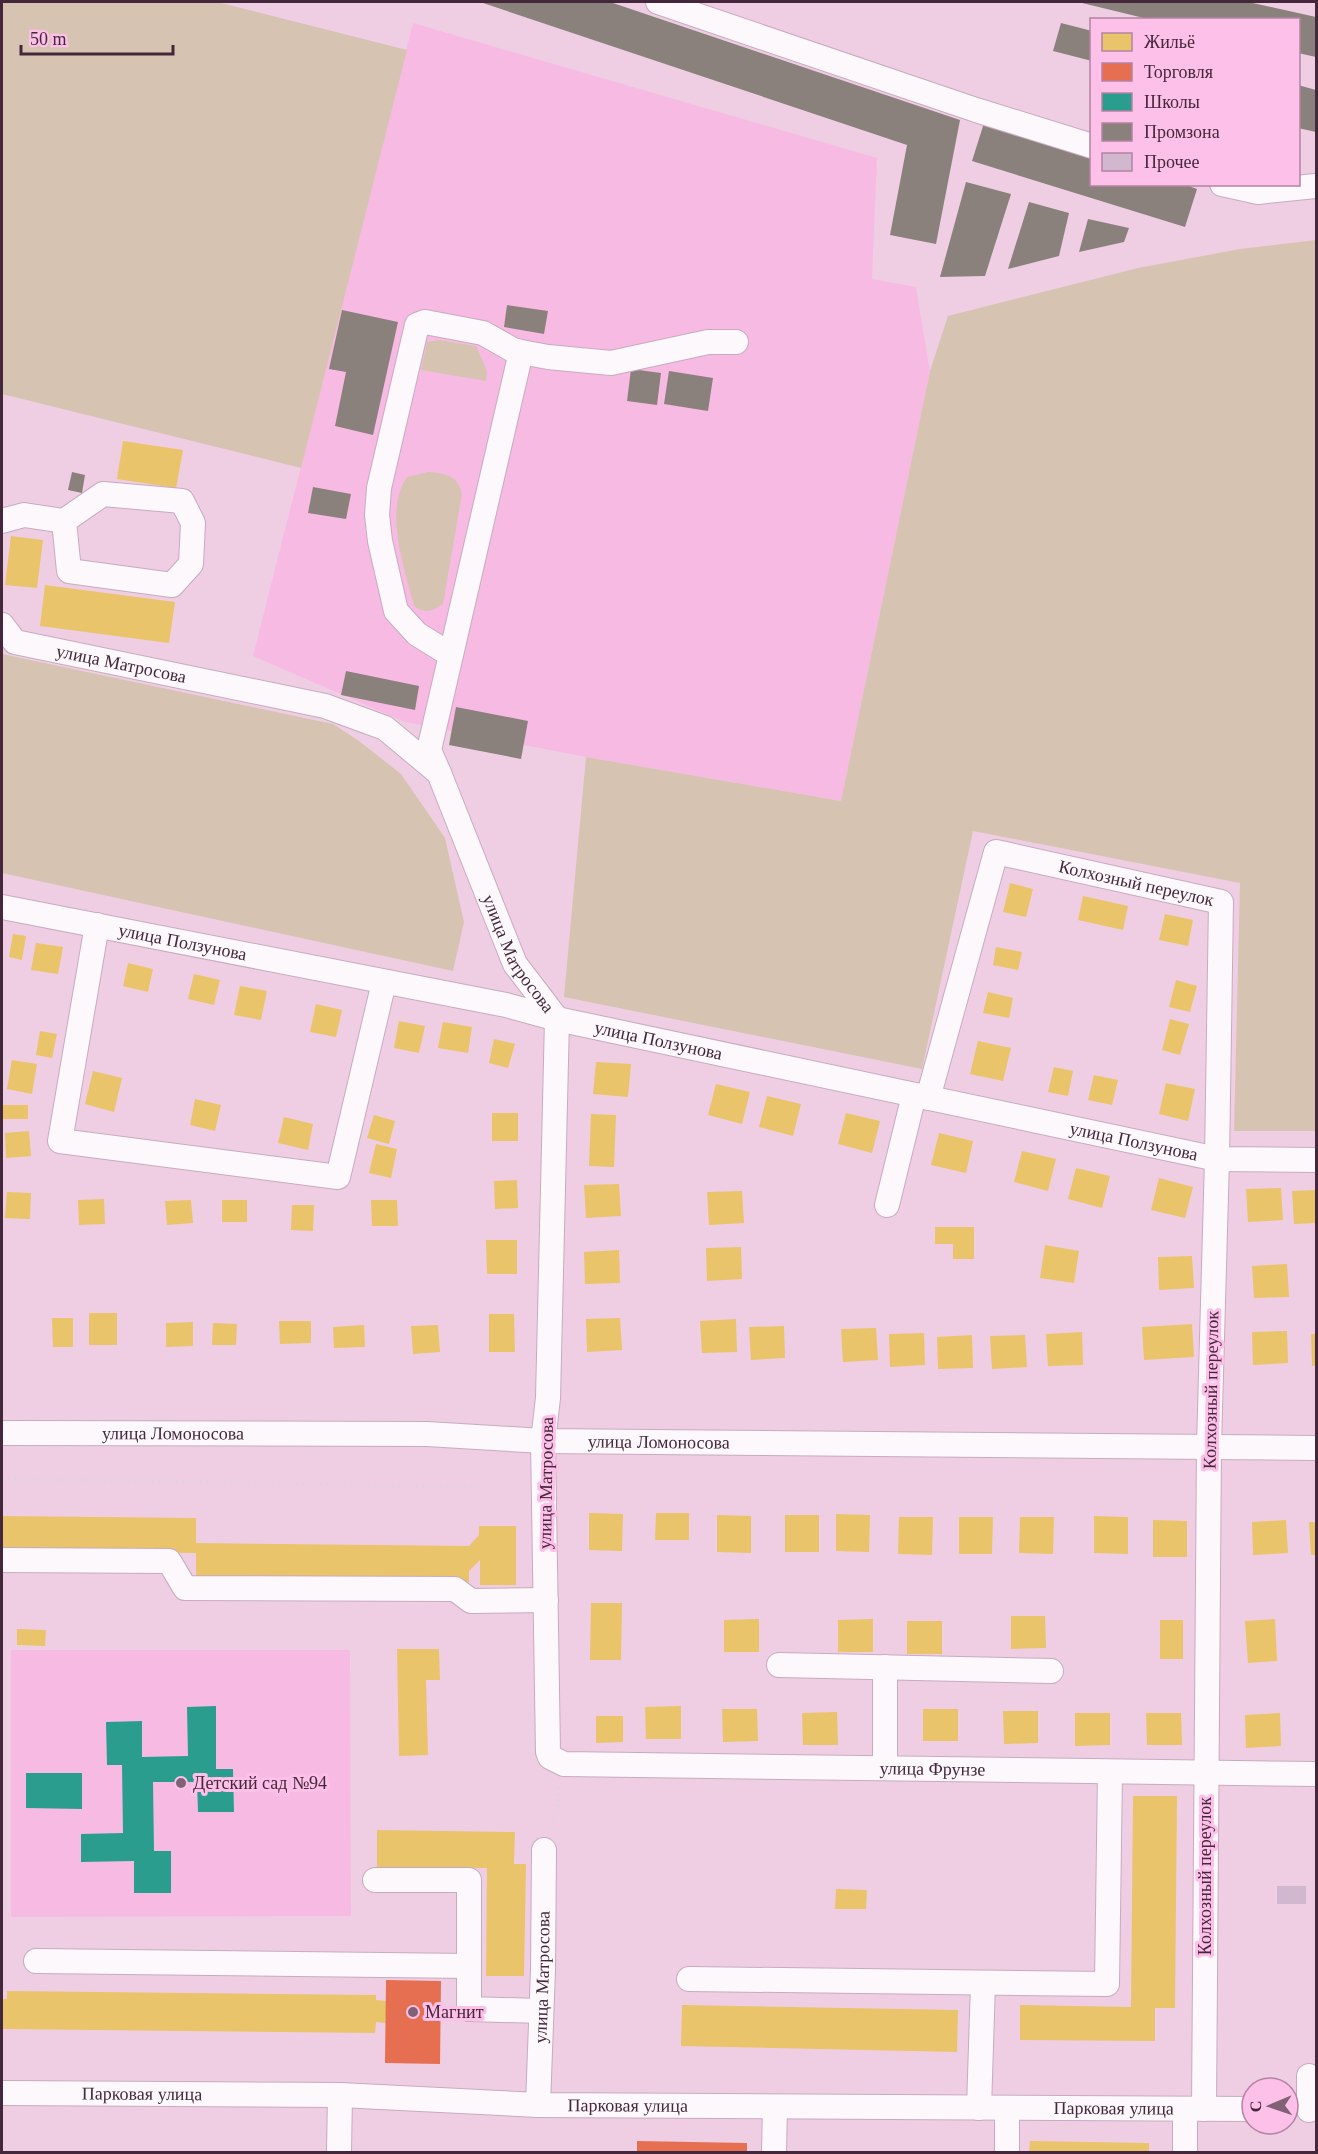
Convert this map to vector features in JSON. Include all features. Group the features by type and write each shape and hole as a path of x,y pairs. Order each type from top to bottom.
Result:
{"street":[{"path":"657,2 976,110 1090,145"},
{"path":"1231,186 1258,192 1315,186"},
{"path":"451,655 417,634 396,611 380,541 377,515 379,488 417,325 425,321 483,333 521,352 611,363 708,342 736,342"},
{"path":"439,773 429,750 521,352"},
{"path":"2,521 24,515 64,521 103,494 182,501 193,523 191,564 172,585 69,572 64,521"},
{"name":"улица Матросова","path":"2,625 15,642 325,706 385,728 439,773 515,964 557,1019 548,1398 543,1441 548,1752 554,1760"},
{"name":"Колхозный переулок","path":"921,1097 996,852 1221,902 1209,1446 1205,1773 1194,2109 1185,2152"},
{"name":"улица Ползунова","path":"2,906 506,1005 557,1019 1217,1159 1317,1160"},
{"path":"97,925 60,1141 338,1177 384,982"},
{"path":"506,1005 515,964"},
{"path":"887,1205 921,1097"},
{"name":"улица Ломоносова","path":"2,1432 427,1434 543,1441 1317,1448"},
{"path":"2,1560 169,1560 185,1588 455,1589 471,1601 546,1600"},
{"path":"778,1665 1051,1671"},
{"path":"885,1668 885,1767"},
{"name":"улица Фрунзе","path":"554,1760 564,1764 1317,1774"},
{"path":"689,1979 1107,1984 1110,1772"},
{"name":"улица Матросова","path":"538,2105 544,1850"},
{"path":"375,1880 469,1880 469,2009 541,2011"},
{"path":"36,1961 469,1966"},
{"path":"979,2108 983,1983"},
{"path":"1305,2110 1309,2076"},
{"name":"Парковая улица","path":"2,2093 340,2095 538,2105 1240,2109"},
{"path":"339,2152 340,2095"},
{"path":"774,2152 775,2107"},
{"path":"1007,2108 1007,2152"}],"path":[{"path":"2,1479 484,1487"},
{"path":"544,1850 558,1807 554,1760"}],"shaded area":[{"path":"2,2 217,2 407,50 301,468 2,394"},
{"path":"413,23 877,158 872,279 916,287 930,371 841,801 586,757 405,722 253,656"},
{"path":"1316,240 1316,1131 1234,1131 1240,883 973,831 922,1069 564,997 586,757 841,801 930,371 948,316 1138,268 1240,249"},
{"path":"439,340 476,346 487,371 486,381 421,370 427,342"},
{"path":"428,472 450,476 457,483 462,494 443,604 425,611 414,606 396,523 400,491 407,477"},
{"path":"2,654 333,724 359,741 401,774 445,838 464,922 453,971 2,873"},
{"name":"Детский сад №94","path":"11,1650 350,1650 351,1916 11,1917"}],"building: Жильё":[{"path":"123,441 183,450 176,488 117,479"},
{"path":"11,536 43,540 37,588 5,585"},
{"path":"45,585 175,602 169,643 40,626"},
{"path":"1010,883 1033,889 1026,917 1003,912"},
{"path":"1083,896 1128,906 1123,930 1078,920"},
{"path":"1165,914 1193,920 1188,946 1159,940"},
{"path":"13,934 26,936 22,960 9,957"},
{"path":"36,943 63,947 58,974 31,970"},
{"path":"996,947 1022,952 1018,970 993,965"},
{"path":"128,963 153,969 148,992 123,986"},
{"path":"194,974 220,980 214,1005 188,999"},
{"path":"1176,980 1197,986 1190,1012 1169,1007"},
{"path":"240,986 267,991 261,1020 234,1015"},
{"path":"988,992 1013,998 1009,1018 983,1013"},
{"path":"316,1004 342,1010 336,1037 310,1032"},
{"path":"1170,1019 1189,1024 1180,1055 1162,1050"},
{"path":"399,1021 425,1026 419,1053 394,1048"},
{"path":"443,1022 472,1027 468,1053 438,1048"},
{"path":"40,1031 57,1034 52,1058 36,1055"},
{"path":"494,1039 515,1044 508,1068 489,1063"},
{"path":"978,1041 1011,1048 1003,1081 970,1074"},
{"path":"12,1060 37,1064 32,1094 7,1089"},
{"path":"596,1062 631,1064 628,1097 593,1094"},
{"path":"1054,1067 1073,1071 1068,1096 1048,1092"},
{"path":"93,1071 122,1078 114,1112 85,1104"},
{"path":"1094,1075 1118,1080 1112,1105 1088,1100"},
{"path":"1166,1083 1195,1089 1188,1121 1159,1114"},
{"path":"716,1084 750,1092 742,1124 708,1115"},
{"path":"767,1096 801,1104 793,1136 759,1127"},
{"path":"195,1099 221,1105 215,1131 190,1125"},
{"path":"2,1105 28,1105 28,1119 2,1119"},
{"path":"492,1113 518,1113 518,1141 492,1141"},
{"path":"846,1113 880,1121 872,1153 838,1144"},
{"path":"591,1114 616,1115 614,1167 589,1166"},
{"path":"374,1115 395,1121 389,1144 367,1138"},
{"path":"284,1117 313,1124 308,1150 278,1143"},
{"path":"29,1131 31,1156 6,1158 5,1133"},
{"path":"939,1133 973,1141 966,1173 931,1165"},
{"path":"376,1144 397,1149 391,1178 369,1173"},
{"path":"1022,1151 1056,1159 1048,1191 1014,1182"},
{"path":"1076,1168 1110,1176 1102,1208 1068,1199"},
{"path":"1159,1178 1193,1187 1185,1218 1151,1210"},
{"path":"517,1180 518,1208 495,1209 494,1181"},
{"path":"619,1184 621,1216 586,1218 584,1185"},
{"path":"1281,1188 1283,1220 1248,1222 1246,1189"},
{"path":"1316,1190 1316,1223 1294,1224 1292,1191"},
{"path":"742,1191 744,1223 709,1225 707,1192"},
{"path":"7,1192 31,1193 30,1219 5,1218"},
{"path":"104,1199 105,1224 79,1225 78,1200"},
{"path":"191,1200 193,1223 167,1225 165,1201"},
{"path":"222,1200 247,1200 247,1222 222,1222"},
{"path":"371,1200 397,1200 398,1226 372,1226"},
{"path":"292,1205 314,1205 313,1231 291,1230"},
{"path":"935,1227 974,1227 974,1259 953,1259 953,1244 935,1244"},
{"path":"486,1240 517,1240 517,1274 487,1274"},
{"path":"1045,1245 1079,1251 1074,1283 1040,1278"},
{"path":"741,1247 742,1279 707,1281 706,1248"},
{"path":"619,1250 620,1283 585,1284 584,1252"},
{"path":"1192,1256 1194,1288 1159,1290 1158,1257"},
{"path":"1287,1264 1289,1297 1254,1298 1252,1266"},
{"path":"89,1313 117,1313 117,1345 89,1345"},
{"path":"489,1314 514,1314 515,1352 489,1352"},
{"path":"52,1318 73,1318 73,1347 53,1347"},
{"path":"620,1318 622,1350 587,1352 586,1319"},
{"path":"736,1319 737,1352 702,1353 700,1321"},
{"path":"279,1321 311,1321 311,1343 280,1344"},
{"path":"193,1322 193,1346 166,1347 166,1323"},
{"path":"213,1323 237,1324 236,1345 212,1345"},
{"path":"1192,1324 1194,1357 1144,1360 1142,1327"},
{"path":"364,1325 365,1347 334,1348 333,1327"},
{"path":"438,1325 440,1352 413,1354 411,1326"},
{"path":"784,1326 785,1358 751,1360 749,1327"},
{"path":"876,1328 878,1360 843,1362 841,1329"},
{"path":"1287,1331 1288,1363 1253,1365 1252,1332"},
{"path":"1082,1332 1083,1365 1048,1366 1046,1334"},
{"path":"924,1333 925,1365 890,1367 889,1334"},
{"path":"1311,1334 1316,1334 1316,1366 1312,1366"},
{"path":"972,1335 973,1368 938,1369 937,1337"},
{"path":"1025,1335 1027,1367 992,1369 990,1336"},
{"path":"589,1513 623,1514 622,1551 589,1550"},
{"path":"656,1513 689,1513 689,1540 655,1540"},
{"path":"836,1514 870,1515 869,1552 836,1551"},
{"path":"717,1515 751,1516 751,1553 717,1552"},
{"path":"785,1515 819,1515 819,1552 785,1552"},
{"path":"2,1516 196,1518 196,1543 469,1546 479,1535 479,1526 516,1526 516,1585 480,1585 480,1560 469,1571 469,1582 196,1580 196,1553 2,1551"},
{"path":"1094,1516 1128,1517 1128,1554 1094,1553"},
{"path":"899,1517 933,1517 932,1555 898,1554"},
{"path":"959,1517 993,1517 992,1554 959,1554"},
{"path":"1020,1517 1054,1517 1053,1554 1019,1553"},
{"path":"1153,1520 1187,1521 1187,1557 1153,1557"},
{"path":"1286,1520 1288,1553 1253,1555 1252,1522"},
{"path":"1309,1522 1316,1522 1316,1555 1311,1555"},
{"path":"591,1603 622,1603 621,1660 590,1660"},
{"path":"1011,1616 1045,1616 1046,1648 1011,1649"},
{"path":"759,1619 759,1652 724,1652 724,1620"},
{"path":"873,1619 873,1652 838,1652 838,1620"},
{"path":"1275,1619 1277,1661 1248,1663 1245,1621"},
{"path":"1160,1620 1183,1620 1183,1659 1160,1659"},
{"path":"907,1621 942,1621 942,1654 907,1654"},
{"path":"17,1629 46,1630 45,1646 17,1645"},
{"path":"397,1649 439,1649 440,1680 426,1680 428,1755 399,1756"},
{"path":"681,1706 681,1739 646,1739 645,1707"},
{"path":"722,1709 757,1709 758,1741 723,1742"},
{"path":"923,1709 958,1709 958,1741 923,1741"},
{"path":"1003,1711 1038,1711 1038,1743 1004,1744"},
{"path":"837,1712 838,1745 803,1745 802,1713"},
{"path":"1075,1713 1110,1713 1110,1745 1075,1746"},
{"path":"1146,1713 1181,1713 1182,1745 1147,1745"},
{"path":"1280,1713 1281,1746 1246,1748 1245,1715"},
{"path":"596,1716 623,1716 623,1742 596,1743"},
{"path":"1133,1796 1177,1796 1175,2008 1155,2008 1155,2041 1020,2040 1020,2005 1131,2007"},
{"path":"377,1830 515,1832 514,1864 526,1864 524,1976 486,1976 487,1868 377,1867"},
{"path":"836,1889 867,1890 866,1909 835,1909"},
{"path":"7,1991 376,1995 376,2000 386,2001 386,2023 376,2022 375,2033 2,2029 2,1999 7,1999"},
{"path":"682,2005 958,2010 957,2052 681,2046"},
{"path":"1030,2141 1149,2143 1149,2152 1029,2152"}],"building: Торговля":[{"name":"Магнит","path":"386,1980 441,1981 440,2064 385,2063"},
{"path":"637,2141 747,2143 747,2152 637,2152"}],"building: Школы":[{"path":"216,1706 216,1769 233,1769 234,1812 198,1812 197,1782 153,1782 154,1851 171,1851 171,1893 134,1893 134,1861 81,1862 81,1834 123,1833 122,1765 107,1765 106,1722 142,1721 142,1757 188,1756 187,1707"},
{"path":"26,1773 82,1773 82,1809 26,1808"}],"building: Промзона":[{"path":"480,2 610,2 960,120 936,244 890,235 907,145"},
{"path":"1078,2 1248,2 1316,17 1316,57 1300,53 1300,18 1144,18"},
{"path":"1061,23 1090,30 1090,60 1053,51"},
{"path":"1300,86 1316,90 1316,132 1300,128"},
{"path":"984,123 1090,155 1090,186 1189,186 1197,189 1185,227 972,161"},
{"path":"966,182 1011,194 985,276 940,277"},
{"path":"1029,202 1069,213 1059,256 1008,269"},
{"path":"1088,219 1129,228 1124,242 1079,252"},
{"path":"507,305 548,311 544,334 504,327"},
{"path":"342,310 398,322 373,435 335,426 346,372 329,369"},
{"path":"631,369 661,373 657,405 627,401"},
{"path":"669,371 713,378 708,411 664,404"},
{"path":"72,472 85,475 82,493 68,490"},
{"path":"313,487 351,494 346,519 308,513"},
{"path":"346,671 419,686 415,710 341,695"},
{"path":"456,707 528,721 521,759 449,745"}],"building: Прочее":[{"path":"1277,1886 1306,1886 1306,1904 1277,1904"}],"place":[{"name":"Детский сад №94","path":"181,1783"},
{"name":"Магнит","path":"413,2012"}]}
